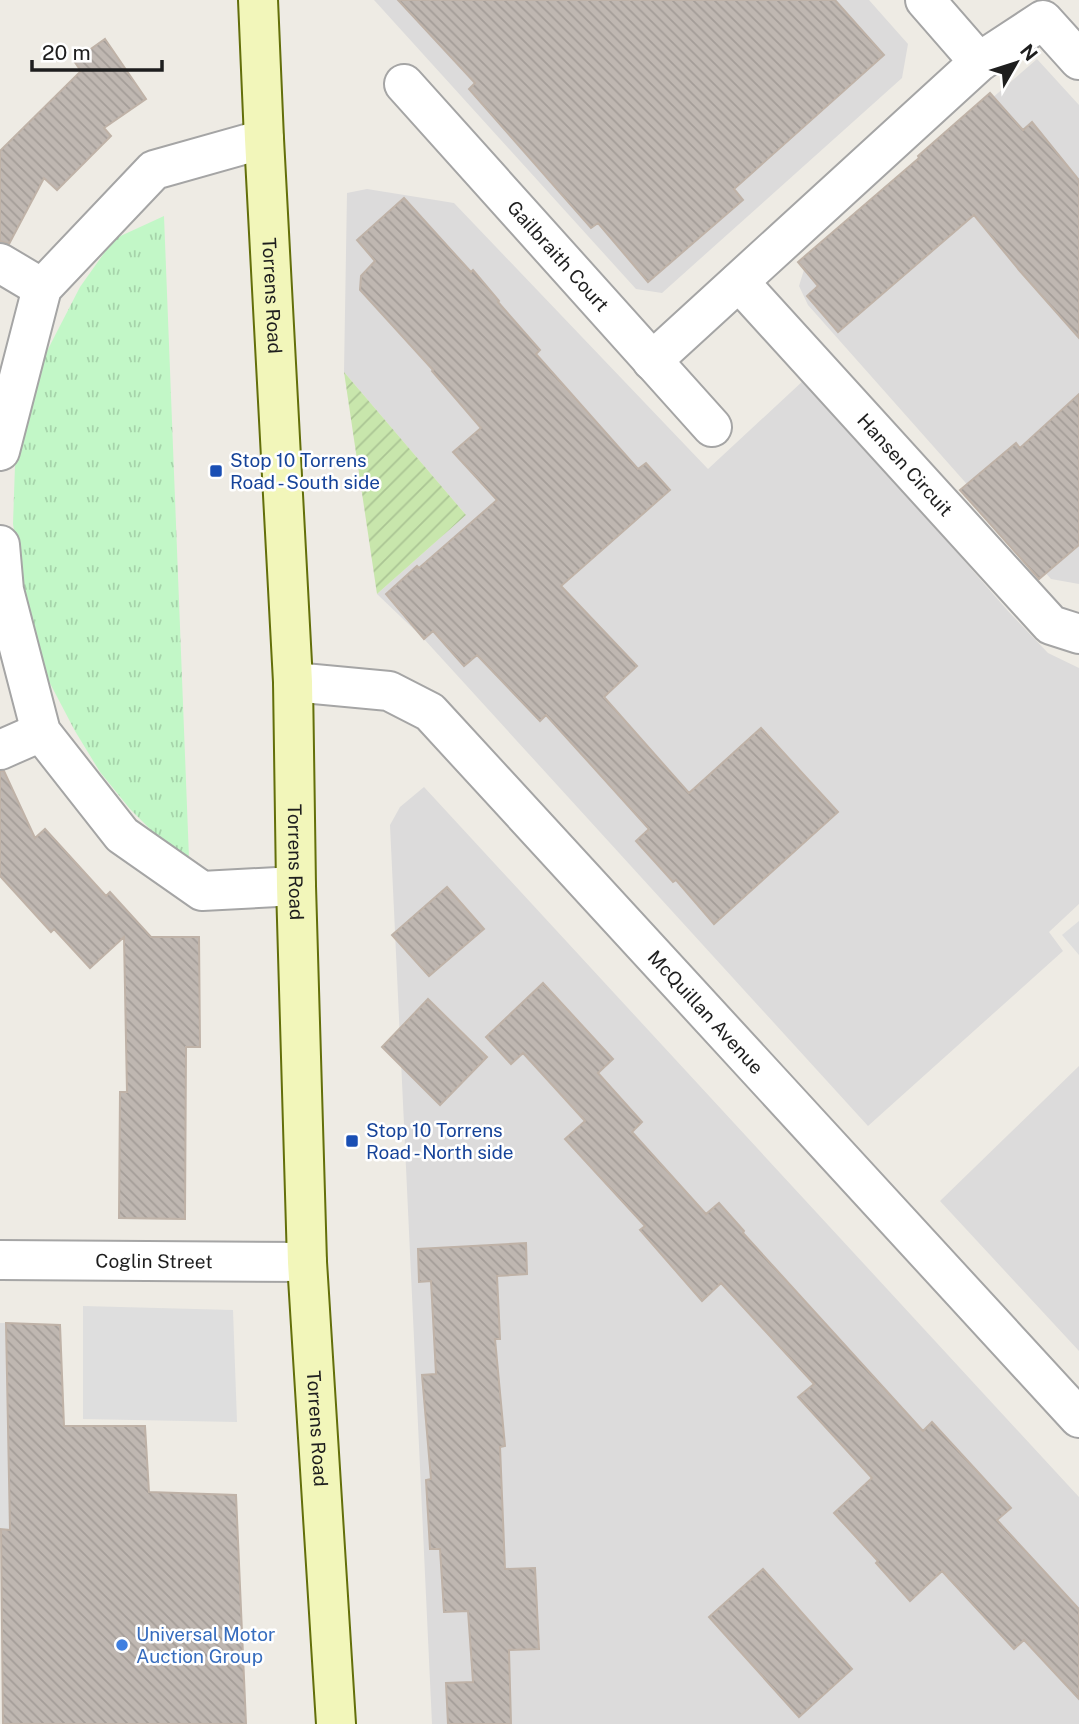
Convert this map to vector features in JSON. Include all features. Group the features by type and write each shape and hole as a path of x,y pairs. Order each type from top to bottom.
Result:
{"main road":[{"name":"Torrens Road","path":"258,0 293,682 307,1262 336,1724"}],"street":[{"path":"925,0 979,62"},
{"path":"652,361 979,62 1043,20 1079,60"},
{"name":"Gailbraith Court","path":"404,84 712,427"},
{"path":"0,451 42,288 154,170 264,139"},
{"path":"0,263 42,288"},
{"name":"Hansen Circuit","path":"739,282 1051,625 1079,634"},
{"path":"0,545 4,590 41,732 122,835 202,891 296,886"},
{"name":"McQuillan Avenue","path":"293,682 389,691 430,712 1079,1418"},
{"path":"0,750 41,732"},
{"name":"Coglin Street","path":"0,1259 307,1262"}],"shaded area":[{"path":"374,0 869,0 908,44 902,78 662,293 636,289"},
{"path":"1037,59 1079,105 1079,584 1051,579 808,305 799,286 807,260"},
{"path":"367,189 454,203 708,469 805,379 1008,611 1048,653 1079,668 1079,904 1049,932 1063,951 868,1126 424,639 377,594 466,515 344,372 347,193"},
{"path":"424,787 1079,1497 1079,1724 432,1724 390,825 400,807"},
{"path":"1079,921 1079,955 1062,935"},
{"path":"1079,1066 1079,1351 940,1201"},
{"path":"83,1306 233,1310 237,1422 83,1419"},
{"path":"0,1323 6,1323 10,1530 0,1529"}],"green space":[{"path":"164,216 189,858 162,841 130,809 100,772 75,731 43,670 26,604 13,524 15,465 27,400 47,351 80,287 114,239"},
{"path":"344,372 466,515 377,594"}],"building":[{"path":"398,0 835,0 884,55 734,189 743,200 648,282 598,223 591,228 469,89 475,83"},
{"path":"105,39 146,99 104,128 111,136 57,190 44,178 9,244 0,241 0,151 81,71 74,61"},
{"path":"990,93 1023,130 1032,122 1079,180 1079,338 974,215 838,332 807,296 818,286 798,262"},
{"path":"404,198 471,272 473,270 540,350 536,354 638,469 646,463 670,490 561,586 637,666 604,697 689,793 761,728 838,812 714,924 676,880 673,882 636,841 649,829 546,715 540,721 477,655 464,666 433,631 424,639 386,594 497,500 453,452 481,428 433,370 360,290 361,276 375,261 357,240"},
{"path":"1079,394 1079,545 1039,579 960,490 1016,443 1020,448"},
{"path":"0,771 4,771 35,838 45,829 106,896 110,892 151,937 199,937 200,1047 186,1047 185,1219 119,1218 120,1092 127,1092 124,937 90,968 54,929 51,932 0,876"},
{"path":"447,887 484,929 429,976 392,935"},
{"path":"543,983 613,1059 598,1073 642,1122 632,1132 706,1214 719,1203 743,1233 923,1431 932,1422 1011,1508 997,1520 1079,1609 1079,1699 1024,1640 1014,1649 942,1571 910,1601 834,1513 872,1478 798,1397 814,1384 721,1283 702,1301 640,1230 645,1226 565,1139 585,1121 523,1053 511,1064 486,1037"},
{"path":"428,999 487,1057 440,1105 382,1047"},
{"path":"526,1243 527,1274 497,1276 500,1339 495,1339 505,1446 500,1447 505,1569 535,1568 539,1649 509,1650 511,1724 448,1724 446,1683 473,1682 468,1611 444,1612 440,1549 430,1549 426,1480 431,1479 422,1375 436,1374 431,1281 419,1282 418,1249"},
{"path":"6,1323 60,1325 64,1426 145,1426 149,1492 236,1495 246,1724 3,1724 1,1529 10,1530"},
{"path":"763,1569 852,1669 799,1717 709,1617"}],"place":[{"name":"Stop 10 Torrens Road - South side","path":"216,471"},
{"name":"Stop 10 Torrens Road - North side","path":"352,1141"},
{"name":"Universal Motor Auction Group","path":"122,1645"}]}
